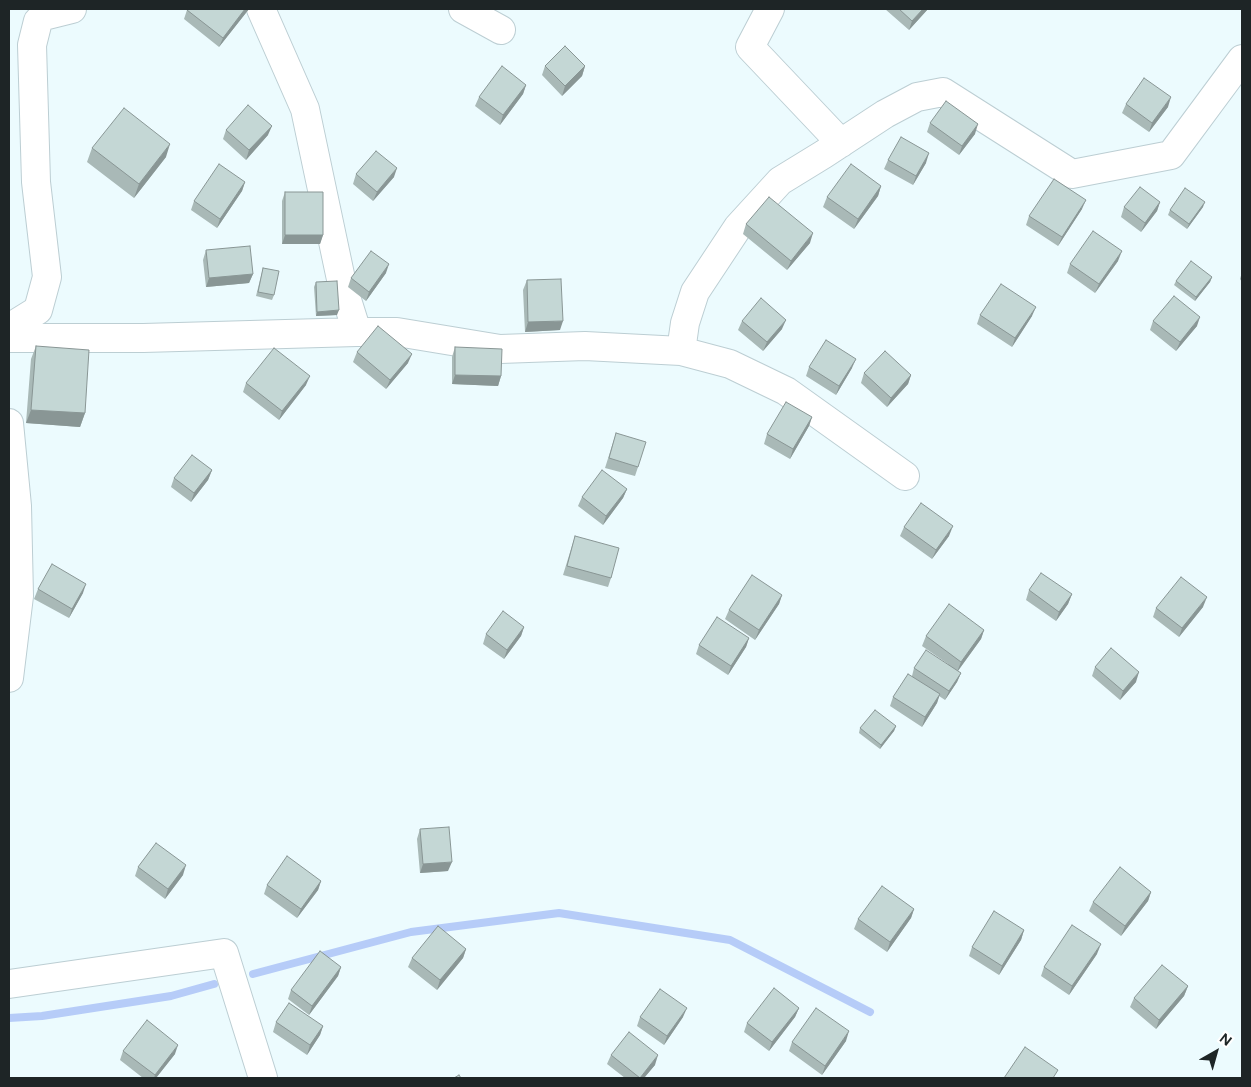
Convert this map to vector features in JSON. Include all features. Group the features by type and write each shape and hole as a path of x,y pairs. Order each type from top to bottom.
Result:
{"street":[{"path":"9,328 38,310 47,277 36,182 32,45 38,20 44,16 72,9"},
{"path":"261,9 304,109 342,284 357,332"},
{"path":"463,9 502,30"},
{"path":"770,9 750,47 841,143"},
{"path":"681,351 685,323 694,292 738,227 780,181 885,114 917,97 943,92 1072,174 1171,155 1242,59"},
{"path":"9,338 143,338 397,332 500,349 584,346 681,351 730,364 786,391 905,476"},
{"path":"9,423 17,506 19,596 9,678"},
{"path":"9,984 224,953 263,1078"}],"building":[{"path":"188,9 245,9 223,38"},
{"path":"899,9 923,9 912,21"},
{"path":"565,46 585,66 565,86 545,66"},
{"path":"502,66 526,85 503,115 479,97"},
{"path":"1144,78 1171,97 1152,123 1126,104"},
{"path":"946,101 978,124 962,146 930,123"},
{"path":"248,105 272,126 249,150 226,130"},
{"path":"124,108 170,144 139,184 92,148"},
{"path":"901,137 929,153 916,176 888,160"},
{"path":"376,151 397,168 377,192 356,174"},
{"path":"219,164 245,182 220,219 194,201"},
{"path":"851,164 881,186 858,219 827,197"},
{"path":"1054,179 1086,200 1062,237 1029,216"},
{"path":"1140,187 1160,202 1145,223 1124,207"},
{"path":"1185,188 1205,202 1189,224 1170,210"},
{"path":"285,192 323,192 323,235 285,235"},
{"path":"769,197 813,233 791,261 746,224"},
{"path":"1093,231 1122,251 1099,284 1070,264"},
{"path":"250,246 253,274 209,278 206,250"},
{"path":"371,251 389,264 369,292 351,278"},
{"path":"1191,261 1212,277 1196,297 1176,281"},
{"path":"263,268 279,271 274,295 258,292"},
{"path":"561,279 563,321 528,322 527,280"},
{"path":"337,281 339,310 317,312 316,282"},
{"path":"1001,284 1036,307 1015,338 980,315"},
{"path":"1174,296 1200,317 1180,342 1153,321"},
{"path":"761,298 786,320 767,342 742,321"},
{"path":"378,326 412,354 390,380 357,352"},
{"path":"826,340 856,359 839,386 809,367"},
{"path":"36,346 89,350 85,413 31,410"},
{"path":"455,347 502,349 501,376 455,375"},
{"path":"274,348 310,376 282,411 246,383"},
{"path":"885,351 911,375 891,398 864,373"},
{"path":"786,402 812,417 793,449 767,434"},
{"path":"616,433 646,442 638,467 609,458"},
{"path":"192,455 212,470 194,493 174,478"},
{"path":"602,470 627,489 606,516 582,497"},
{"path":"921,503 953,526 936,550 904,527"},
{"path":"575,536 619,548 611,578 567,566"},
{"path":"52,564 86,584 72,609 38,589"},
{"path":"1041,573 1072,594 1059,612 1029,590"},
{"path":"752,575 782,595 759,630 729,610"},
{"path":"1181,577 1207,597 1182,628 1156,608"},
{"path":"949,604 984,630 961,662 926,636"},
{"path":"503,611 524,627 507,650 486,634"},
{"path":"717,617 749,638 731,666 699,645"},
{"path":"1111,648 1139,672 1123,691 1095,667"},
{"path":"926,650 961,673 949,691 914,668"},
{"path":"908,674 940,694 925,717 893,697"},
{"path":"875,710 896,726 881,745 860,728"},
{"path":"449,827 452,862 423,864 420,829"},
{"path":"156,843 186,865 168,889 138,867"},
{"path":"287,856 321,881 301,909 267,885"},
{"path":"1120,867 1151,892 1125,926 1093,902"},
{"path":"882,886 914,909 890,942 858,919"},
{"path":"994,911 1024,930 1002,966 972,947"},
{"path":"1072,925 1101,944 1072,986 1044,967"},
{"path":"438,926 466,949 440,980 412,958"},
{"path":"320,951 341,967 312,1006 291,990"},
{"path":"1162,965 1188,986 1159,1020 1134,998"},
{"path":"774,988 799,1008 772,1042 747,1023"},
{"path":"660,989 687,1008 667,1036 640,1017"},
{"path":"289,1003 323,1026 310,1045 276,1022"},
{"path":"816,1008 849,1031 825,1066 792,1042"},
{"path":"147,1020 178,1045 155,1075 123,1051"},
{"path":"629,1032 658,1055 640,1078 611,1055"},
{"path":"1025,1047 1058,1070 1053,1078 1004,1078"}],"waterway":[{"path":"253,974 411,932 559,913 730,940 870,1012"},
{"path":"9,1018 42,1016 171,996 214,984"}]}
